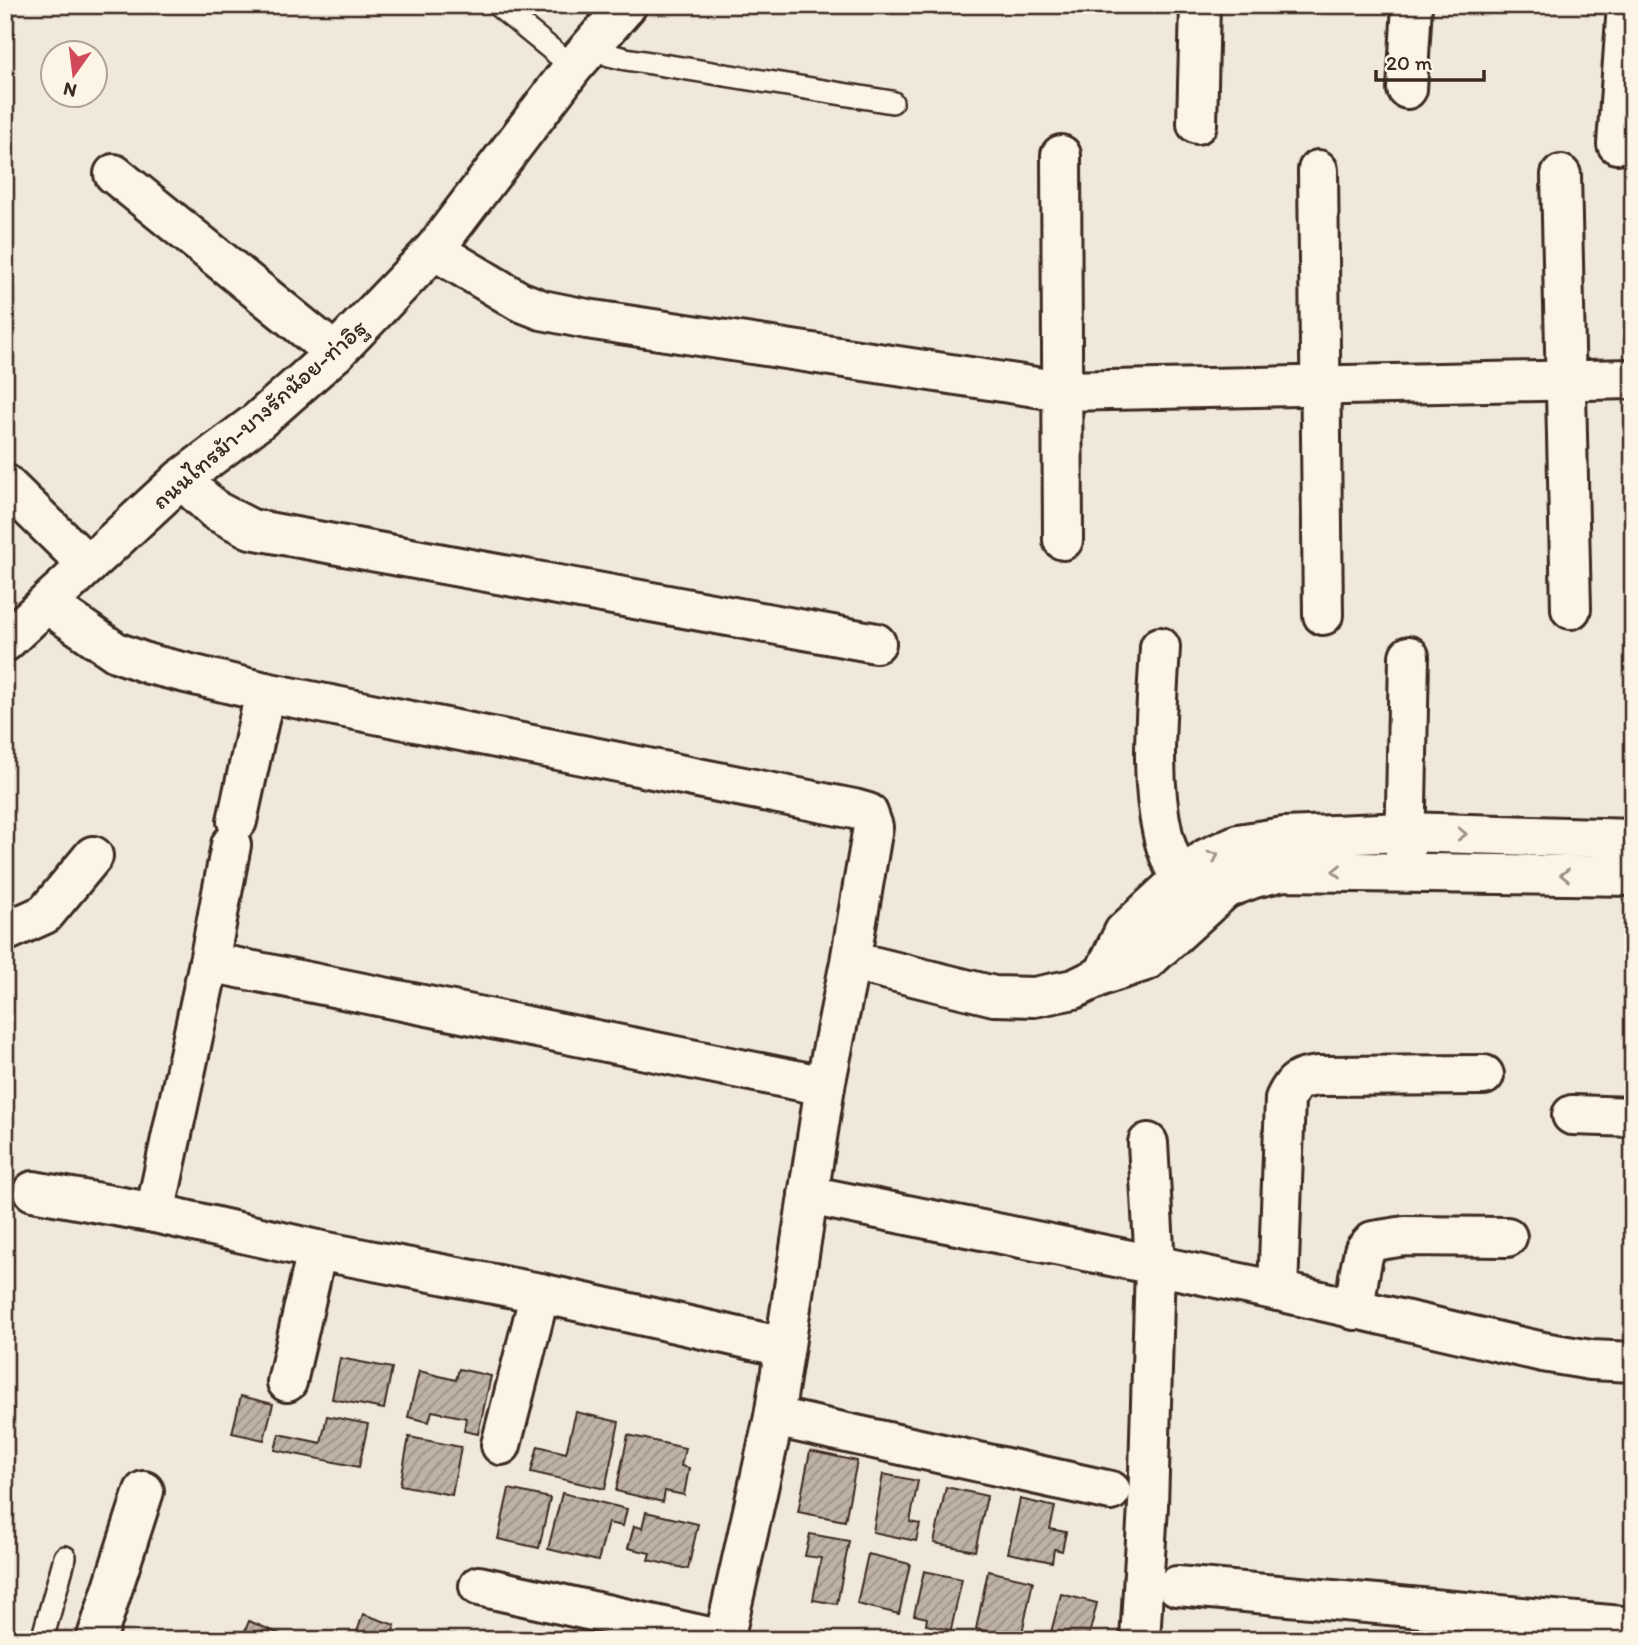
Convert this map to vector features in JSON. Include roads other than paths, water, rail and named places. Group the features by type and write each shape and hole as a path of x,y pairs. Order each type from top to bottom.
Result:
{"street":[{"name":"ถนนไทรม้า-บางรักน้อย-ท่าอิฐ","path":"5,642 181,480 257,422 335,353 434,250 584,54 627,5"},
{"path":"1197,124 1200,5"},
{"path":"1407,89 1412,5"},
{"path":"1617,144 1627,5"},
{"path":"1061,155 1063,540"},
{"path":"1318,170 1323,615"},
{"path":"114,174 335,353"},
{"path":"1561,175 1570,609"},
{"path":"434,250 519,302 542,310 1062,391 1633,379"},
{"path":"181,480 216,511 251,529 876,643"},
{"path":"5,484 88,565"},
{"path":"47,604 116,652 149,664 265,692 868,813 873,827 825,1086 774,1417 724,1640 479,1586"},
{"path":"1160,647 1155,760 1158,813 1164,839 1196,915"},
{"path":"1405,872 1409,656"},
{"path":"155,1213 265,692"},
{"path":"872,966 994,996 1034,997 1074,989 1103,975 1135,946 1180,880 1207,858 1238,844 1284,837 1405,832 1633,839"},
{"path":"5,932 45,914 93,856"},
{"path":"1135,946 1196,915 1226,889 1283,871 1633,876"},
{"path":"209,962 825,1086"},
{"path":"1278,1291 1285,1099 1291,1086 1300,1079 1318,1076 1484,1075"},
{"path":"1572,1115 1633,1117"},
{"path":"1140,1640 1148,1506 1155,1265 1148,1143"},
{"path":"33,1191 155,1213 317,1250 541,1293 785,1347"},
{"path":"808,1195 1278,1291 1544,1352 1591,1360 1633,1362"},
{"path":"1354,1310 1364,1251 1373,1241 1405,1236 1507,1237"},
{"path":"287,1382 317,1250"},
{"path":"501,1446 541,1293"},
{"path":"774,1417 1111,1491"},
{"path":"96,1640 144,1491"},
{"path":"1177,1586 1633,1627"}],"lane":[{"path":"497,5 584,54 609,55 892,102"},
{"path":"42,1640 65,1557"}]}
